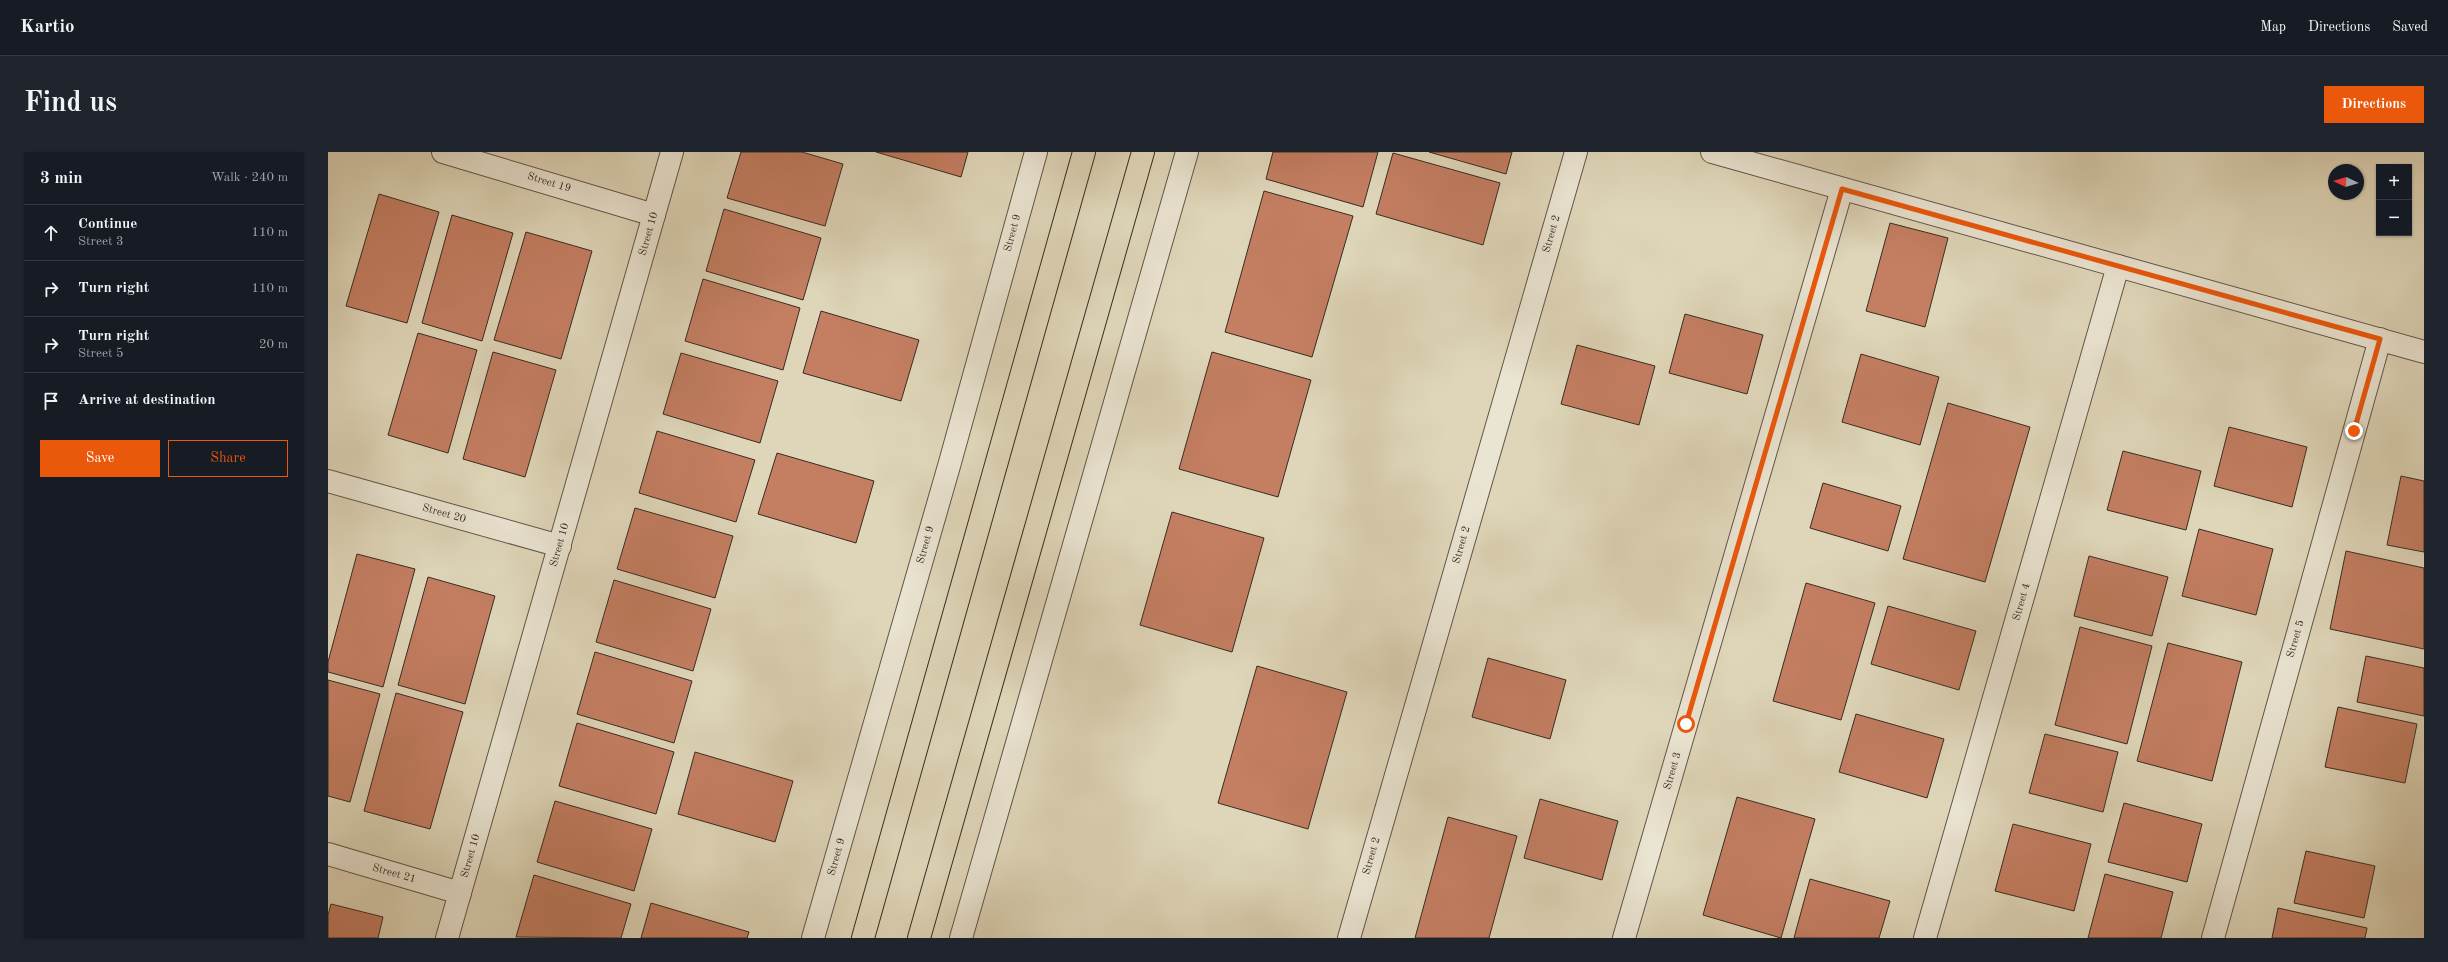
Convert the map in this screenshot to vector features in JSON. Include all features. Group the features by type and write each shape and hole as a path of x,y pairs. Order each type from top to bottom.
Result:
{"main road":[{"path":"863,938 1084,152"},
{"path":"919,938 1143,152"}],"street":[{"name":"Street 19","path":"444,152 654,215"},
{"name":"Street 10","path":"447,938 672,152"},
{"name":"Street 9","path":"813,938 949,466 1036,152"},
{"path":"961,938 1187,152"},
{"name":"Street 2","path":"1349,938 1576,152"},
{"path":"1712,152 2424,352"},
{"name":"Street 3","path":"1624,938 1842,189"},
{"name":"Street 4","path":"1925,938 2118,266"},
{"name":"Street 5","path":"2213,938 2380,339"},
{"name":"Street 20","path":"328,481 560,546"},
{"name":"Street 21","path":"328,854 460,893"}],"building":[{"path":"741,152 802,152 843,164 825,226 727,198"},
{"path":"876,152 968,152 961,177"},
{"path":"1273,152 1378,152 1363,207 1266,179"},
{"path":"1429,152 1512,152 1506,174"},
{"path":"1393,153 1500,183 1483,245 1376,214"},
{"path":"1264,191 1353,216 1312,357 1225,332"},
{"path":"379,194 439,212 407,323 346,306"},
{"path":"724,209 821,238 803,300 706,271"},
{"path":"452,215 513,233 482,341 422,323"},
{"path":"1890,223 1948,238 1925,327 1866,311"},
{"path":"526,232 592,251 561,359 494,340"},
{"path":"703,279 800,308 783,370 685,341"},
{"path":"821,311 919,340 901,401 803,373"},
{"path":"1685,314 1763,335 1747,394 1669,373"},
{"path":"418,333 477,350 448,453 388,435"},
{"path":"1577,345 1655,366 1639,425 1561,404"},
{"path":"493,352 556,370 525,477 463,459"},
{"path":"1212,352 1311,380 1278,497 1179,469"},
{"path":"681,353 778,381 760,443 663,414"},
{"path":"1861,354 1939,377 1920,445 1842,422"},
{"path":"1948,403 2030,427 1985,582 1903,559"},
{"path":"2229,427 2307,447 2292,507 2214,486"},
{"path":"657,431 755,460 736,522 639,493"},
{"path":"2123,451 2201,471 2186,530 2107,510"},
{"path":"777,453 874,481 856,543 758,514"},
{"path":"2401,476 2424,481 2424,552 2387,545"},
{"path":"1823,483 1901,506 1888,551 1810,528"},
{"path":"635,508 733,536 715,598 617,569"},
{"path":"1172,512 1264,538 1232,652 1140,625"},
{"path":"2199,529 2273,549 2256,615 2182,596"},
{"path":"2346,551 2424,568 2424,649 2330,629"},
{"path":"357,554 415,569 383,687 328,672 328,662"},
{"path":"2089,556 2168,577 2152,636 2074,616"},
{"path":"428,577 495,596 465,704 398,685"},
{"path":"614,580 711,609 693,671 596,642"},
{"path":"1806,583 1875,603 1841,720 1773,701"},
{"path":"1888,606 1976,631 1959,690 1871,664"},
{"path":"2080,627 2152,646 2127,744 2055,725"},
{"path":"2168,643 2242,662 2212,781 2137,761"},
{"path":"595,652 692,681 674,743 577,714"},
{"path":"2366,656 2424,668 2424,716 2357,702"},
{"path":"1488,658 1566,680 1550,739 1472,717"},
{"path":"1257,666 1347,692 1308,829 1218,803"},
{"path":"328,680 380,694 350,802 328,796"},
{"path":"396,693 463,712 430,829 364,811"},
{"path":"2338,707 2417,724 2405,783 2325,767"},
{"path":"1856,714 1944,739 1927,798 1839,772"},
{"path":"577,723 674,752 656,814 559,786"},
{"path":"2045,734 2118,752 2103,812 2029,793"},
{"path":"695,752 793,781 775,842 678,814"},
{"path":"1737,797 1815,819 1781,938 1703,915"},
{"path":"1540,799 1618,821 1602,880 1524,858"},
{"path":"555,801 652,829 634,891 537,862"},
{"path":"2124,803 2202,824 2187,882 2108,862"},
{"path":"1448,817 1517,836 1489,938 1415,938"},
{"path":"2013,824 2091,844 2074,911 1995,891"},
{"path":"2306,851 2375,866 2364,918 2294,903"},
{"path":"2105,874 2173,892 2161,938 2088,938"},
{"path":"534,875 631,904 621,938 516,937"},
{"path":"1810,879 1890,901 1879,938 1794,938"},
{"path":"651,903 749,932 747,938 641,938"},
{"path":"331,904 383,917 378,938 328,938 328,915"},
{"path":"2278,908 2367,928 2365,938 2272,938"}],"route":[{"path":"1686,724 1842,189 2380,339 2354,431"}]}
